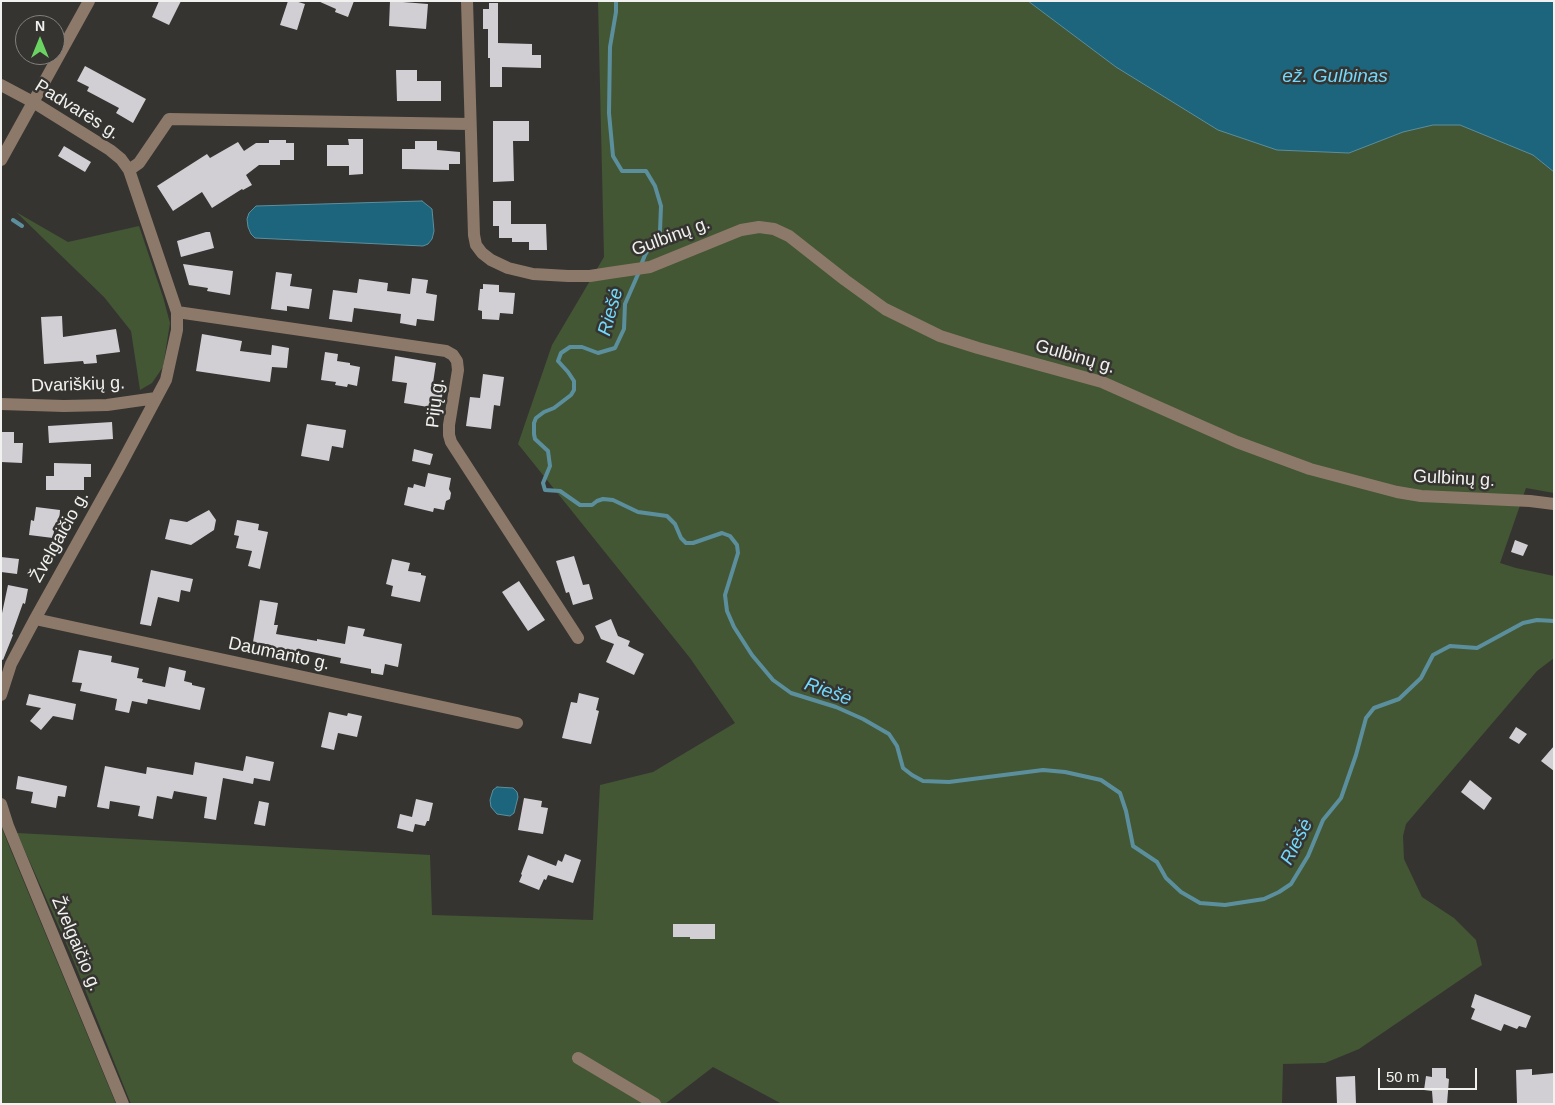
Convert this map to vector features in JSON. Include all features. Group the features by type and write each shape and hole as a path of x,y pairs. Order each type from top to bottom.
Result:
{"street":[{"path":"1,160 88,1"},
{"path":"177,312 129,170 139,163 169,118 470,124 467,1"},
{"name":"Padvarės g.","path":"1,85 33,102 110,150 121,159 129,170"},
{"name":"Gulbinų g.","path":"470,124 474,235 476,245 490,260 508,268 534,274 590,276 650,267 741,230 759,227 774,229 789,236 885,309 940,336 1102,382 1187,418 1237,442 1295,464 1397,492 1421,496 1530,501 1554,504"},
{"name":"Žvelgaičio g.","path":"1,695 11,664 166,380 177,330 177,312"},
{"name":"Pijų g.","path":"177,312 446,351 453,355 457,361 458,370 449,424 451,442 578,638"},
{"name":"Dvariškių g.","path":"1,404 107,405 156,398"},
{"name":"Daumanto g.","path":"35,619 517,723"},
{"name":"Žvelgaičio g.","path":"1,804 8,826 123,1104"},
{"path":"578,1058 655,1104"}],"green space":[{"path":"598,1 1028,1 1116,67 1218,130 1277,150 1349,153 1403,132 1433,125 1460,125 1533,155 1554,172 1554,493 1526,488 1500,563 1554,576 1554,658 1537,671 1406,824 1403,836 1404,859 1422,897 1454,918 1476,940 1482,965 1359,1049 1325,1063 1283,1064 1282,1104 782,1104 713,1067 665,1104 131,1104 70,952 17,833 430,855 432,915 593,920 600,785 653,772 735,723 690,658 518,444 552,345 604,257"},
{"path":"16,212 68,242 139,226 170,323 163,367 152,383 140,390 131,331 104,297"},
{"path":"1,826 9,846 116,1104 1,1104"}],"water":[{"name":"ež. Gulbinas","path":"1028,1 1554,1 1554,172 1533,155 1460,125 1433,125 1403,132 1349,153 1277,150 1218,130 1116,67"},
{"path":"422,201 432,209 434,231 432,239 423,246 255,238 248,227 247,219 249,213 256,206"},
{"path":"497,787 513,788 517,792 518,797 514,813 510,816 497,814 491,807 490,800 493,790"}],"building":[{"path":"159,1 181,1 169,25 152,17"},
{"path":"288,1 305,4 297,30 280,25"},
{"path":"318,1 354,1 348,17 335,12 336,9"},
{"path":"390,1 428,4 426,29 389,26"},
{"path":"489,3 498,3 498,43 532,44 532,55 541,55 541,68 502,67 502,87 490,87 488,29 483,29 483,9 489,9"},
{"path":"85,66 146,99 133,123 116,113 119,108 87,91 89,87 77,81"},
{"path":"396,70 417,70 417,81 441,81 441,101 397,101"},
{"path":"493,121 529,121 529,141 513,141 514,181 493,182"},
{"path":"348,139 363,139 363,174 349,175 349,166 327,166 327,145 349,145"},
{"path":"269,140 286,140 286,143 294,143 294,160 280,160 280,165 259,165 246,175 252,185 242,189 212,208 202,192 173,211 157,186 207,154 210,158 238,142 244,151 256,143 269,143"},
{"path":"415,141 437,141 437,150 460,152 460,164 449,164 449,170 402,169 402,149 415,149"},
{"path":"64,146 91,162 85,172 58,156"},
{"path":"493,201 511,201 511,224 546,224 547,250 529,250 529,242 512,242 512,238 499,238 499,226 493,226"},
{"path":"210,232 214,248 181,257 177,241"},
{"path":"183,264 233,271 230,295 207,291 208,288 189,285"},
{"path":"276,272 292,274 290,286 312,289 309,309 287,306 287,311 271,309"},
{"path":"412,278 428,280 426,293 437,295 434,321 417,319 416,326 400,323 401,314 354,308 352,322 329,319 333,290 357,293 359,279 388,283 387,291 410,294"},
{"path":"483,284 499,285 499,292 515,293 513,314 500,313 499,320 482,319 482,311 478,310 480,289 483,289"},
{"path":"62,316 63,337 116,329 120,352 96,355 97,363 84,364 83,361 44,364 41,317"},
{"path":"202,334 242,341 240,351 271,355 272,345 289,348 287,368 272,367 270,382 196,371"},
{"path":"325,352 338,354 337,361 360,367 357,386 348,384 347,387 335,385 336,382 321,380"},
{"path":"395,356 436,363 433,383 444,385 440,409 404,403 407,383 392,381"},
{"path":"483,374 504,377 500,406 494,405 491,429 466,426 470,397 480,398"},
{"path":"112,422 113,439 49,443 48,426"},
{"path":"307,424 346,430 343,448 332,446 329,461 301,456"},
{"path":"1,432 14,432 14,443 23,443 22,463 1,462"},
{"path":"414,449 433,454 430,465 412,461"},
{"path":"54,463 91,464 91,477 84,477 84,490 46,490 46,476 54,476"},
{"path":"428,473 451,478 450,499 446,501 444,510 434,508 433,512 404,505 408,487 413,488 414,484 425,487"},
{"path":"36,507 60,510 59,524 55,524 53,538 29,535 31,520 34,521"},
{"path":"209,510 216,520 214,530 191,545 165,539 170,519 187,522"},
{"path":"237,520 259,524 258,530 268,532 260,569 248,566 252,551 236,548 239,536 234,535"},
{"path":"1515,540 1528,545 1523,556 1511,552"},
{"path":"574,556 583,585 589,584 593,599 573,605 569,592 566,593 556,561"},
{"path":"1,557 19,559 17,574 1,572"},
{"path":"392,559 410,563 408,571 421,573 421,575 426,576 420,602 391,596 393,586 386,584"},
{"path":"151,570 193,579 190,592 181,590 179,602 158,597 151,626 140,624"},
{"path":"519,581 545,620 528,631 502,592"},
{"path":"8,585 28,589 25,604 23,603 3,660 1,659 1,618"},
{"path":"260,600 278,603 274,625 278,625 276,634 345,644 348,626 365,629 363,636 402,644 398,667 385,664 383,675 371,673 371,669 340,663 341,658 297,649 296,654 271,649 271,645 253,642"},
{"path":"611,619 618,636 630,641 628,646 644,654 634,675 606,662 614,644 601,639 595,626"},
{"path":"79,650 112,656 111,662 139,668 137,678 143,679 142,682 165,687 169,667 186,671 184,681 205,688 200,710 148,699 147,704 132,701 129,713 115,710 117,699 80,691 82,683 72,682"},
{"path":"579,693 599,698 596,710 599,711 591,744 562,738 571,702 577,703"},
{"path":"29,694 76,704 73,720 53,716 41,730 30,721 41,708 26,705"},
{"path":"329,712 347,716 348,713 362,716 357,737 338,733 334,750 321,747"},
{"path":"1516,727 1527,734 1519,744 1509,738"},
{"path":"1554,746 1554,771 1541,761"},
{"path":"246,756 274,762 270,781 254,778 253,784 223,778 216,820 204,818 207,797 174,791 172,799 157,796 153,819 138,816 140,806 110,801 109,809 97,807 105,766 146,774 147,767 193,775 195,762 243,771"},
{"path":"18,776 67,786 65,797 58,796 56,808 31,803 33,792 16,789"},
{"path":"1470,780 1492,798 1484,810 1461,792"},
{"path":"524,798 542,801 541,807 548,808 543,834 518,830"},
{"path":"416,799 433,803 429,821 427,821 425,826 415,824 413,832 397,828 400,814 412,817"},
{"path":"259,801 269,803 265,826 254,824"},
{"path":"565,854 581,860 573,883 548,875 539,890 519,882 528,855 556,866 558,860 562,862"},
{"path":"673,924 715,924 715,939 673,937"},
{"path":"1475,994 1531,1016 1526,1028 1519,1026 1517,1029 1504,1024 1501,1031 1471,1019 1475,1009 1471,1007"},
{"path":"1432,1068 1446,1068 1446,1078 1449,1079 1447,1104 1433,1104 1432,1091 1424,1090 1426,1076 1432,1077"},
{"path":"1532,1069 1532,1075 1554,1073 1554,1104 1517,1104 1516,1070"},
{"path":"1355,1076 1356,1104 1337,1104 1336,1077"}],"waterway":[{"name":"Riešė","path":"616,1 610,47 609,113 613,156 622,171 646,171 655,186 661,206 660,231 641,265"},
{"path":"13,220 22,226"},
{"name":"Riešė","path":"639,272 625,304 624,329 615,348 598,353 582,347 570,347 561,353 558,361 574,381 574,390 571,395 554,408 536,418 534,423 535,439 548,451 550,466 543,483 545,490 560,491 580,505 592,505 603,499 613,500 638,512 667,516 675,524 681,538 686,543 693,543 722,533 730,536 737,545 738,553 725,595 727,611 734,627 752,655 773,680 791,693 836,707 863,719 889,734 897,746 903,768 923,781 949,782 1043,770 1065,772 1101,780 1120,793 1126,811 1133,846 1157,862 1166,878 1181,892 1200,903 1225,905 1264,899 1291,884 1308,856 1323,820 1341,798 1366,718 1374,708 1399,699 1421,678 1433,655 1450,646 1477,648 1523,623 1537,620 1554,621"}]}
